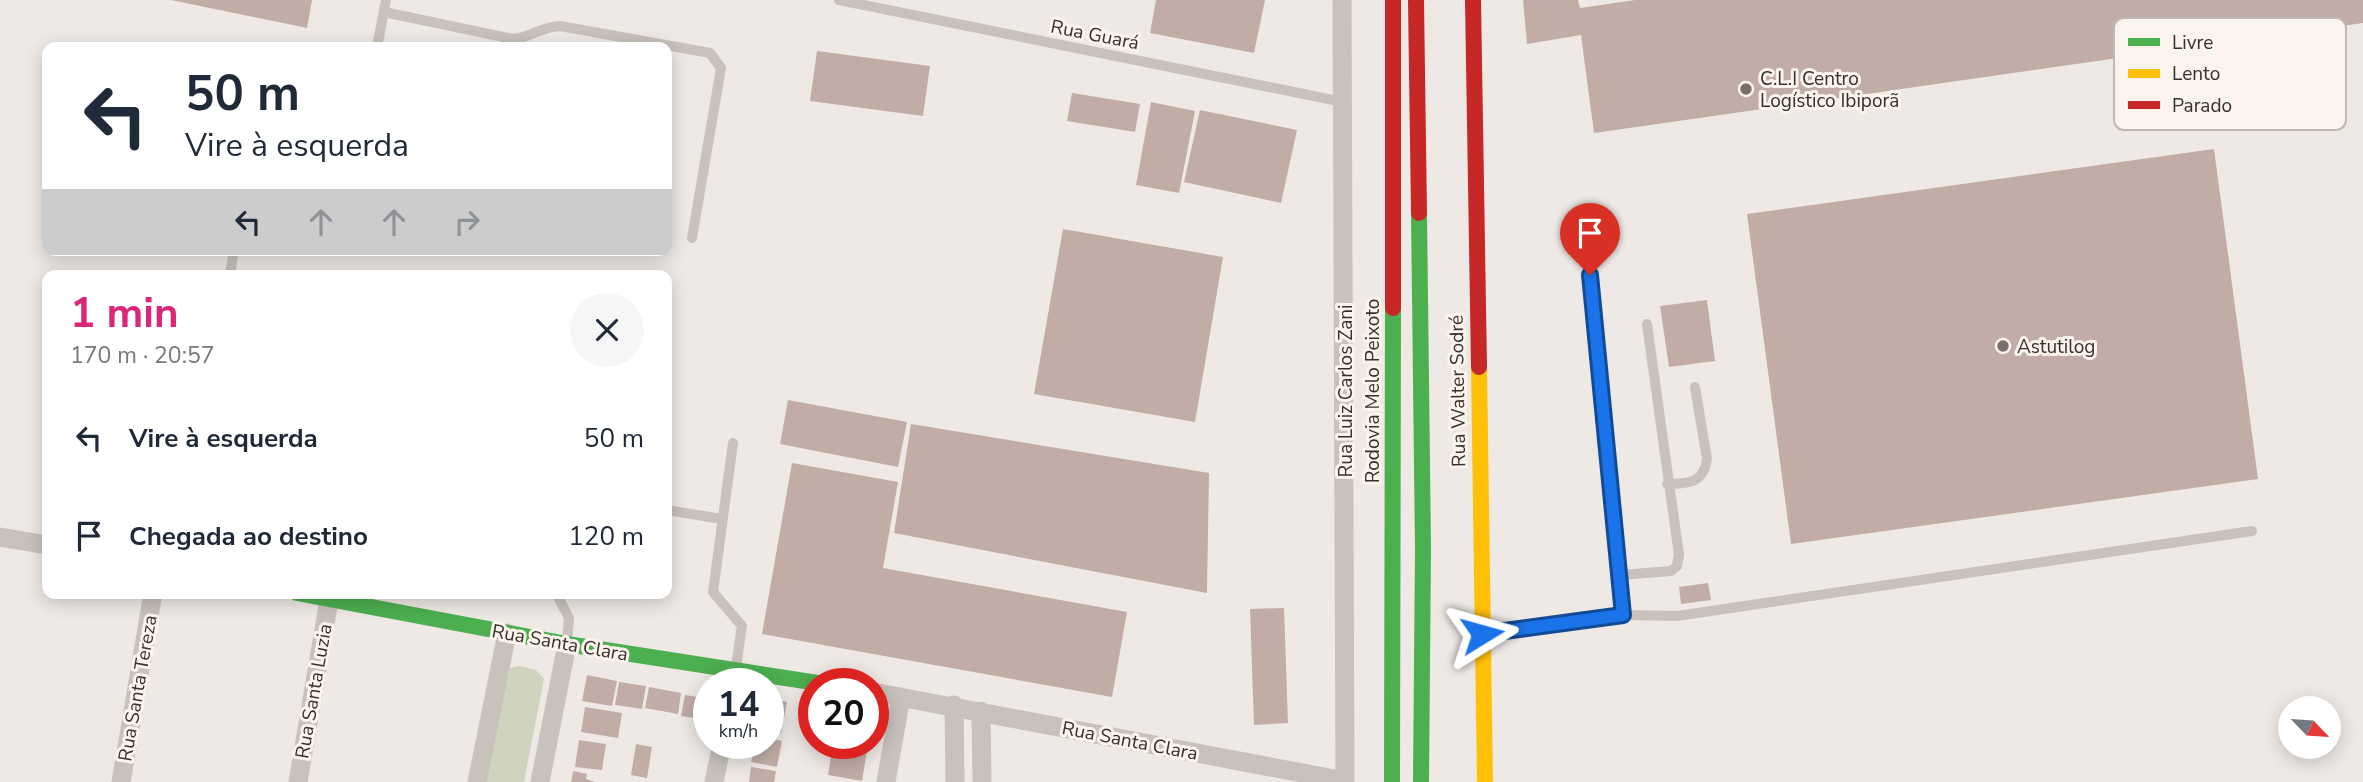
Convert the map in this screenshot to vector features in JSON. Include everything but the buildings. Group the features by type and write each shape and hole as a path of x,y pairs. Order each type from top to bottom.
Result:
{"main road":[{"name":"Rodovia Melo Peixoto","path":"1392,782 1393,0"},
{"path":"1416,0 1423,548 1421,782"},
{"name":"Rua Walter Sodré","path":"1472,0 1485,782"},
{"name":"Rua Santa Clara","path":"324,599 693,669"}],"street":[{"name":"Rua Luiz Carlos Zani","path":"1342,0 1345,782"},
{"path":"0,537 42,544"},
{"name":"Rua Santa Tereza","path":"121,782 152,599"},
{"name":"Rua Santa Luzia","path":"298,782 329,600"},
{"path":"477,782 508,633"},
{"path":"540,782 567,644"},
{"name":"Rua Santa Clara","path":"889,695 954,705 1345,782"},
{"path":"886,782 901,697"},
{"path":"954,705 956,782"},
{"path":"981,711 982,782"},
{"path":"714,782 719,759"}],"lane":[{"path":"378,42 386,0"},
{"name":"Rua Guará","path":"839,0 1344,102"},
{"path":"384,12 513,39 524,38 547,26 560,26 649,42"},
{"path":"672,46 710,53 721,68 692,238"},
{"path":"1587,248 1623,615"},
{"path":"1620,575 1661,573 1677,565 1679,555 1667,484 1647,324"},
{"path":"1667,484 1687,484 1698,480 1706,468 1707,459 1695,387"},
{"path":"733,443 713,592 742,626 736,668"},
{"path":"672,511 722,519"},
{"path":"1482,634 1623,615 1677,616 2252,531"},
{"path":"559,599 569,618 567,644"}],"green space":[{"path":"519,666 536,670 544,679 524,782 482,782 510,668"}],"traffic: fast":[{"path":"1419,213 1423,548 1421,782"},
{"path":"1392,782 1393,308"},
{"path":"329,599 567,644 798,680"}],"traffic: slow":[{"path":"1479,367 1485,782"}],"traffic: jam":[{"path":"1393,0 1393,308"},
{"path":"1416,0 1419,213"},
{"path":"1473,0 1479,367"}],"place":[{"name":"C.L.I Centro Logístico Ibiporã","path":"1746,89"},
{"name":"Astutilog","path":"2003,346"}],"route":[{"path":"1482,634 1623,615 1590,275"}]}
